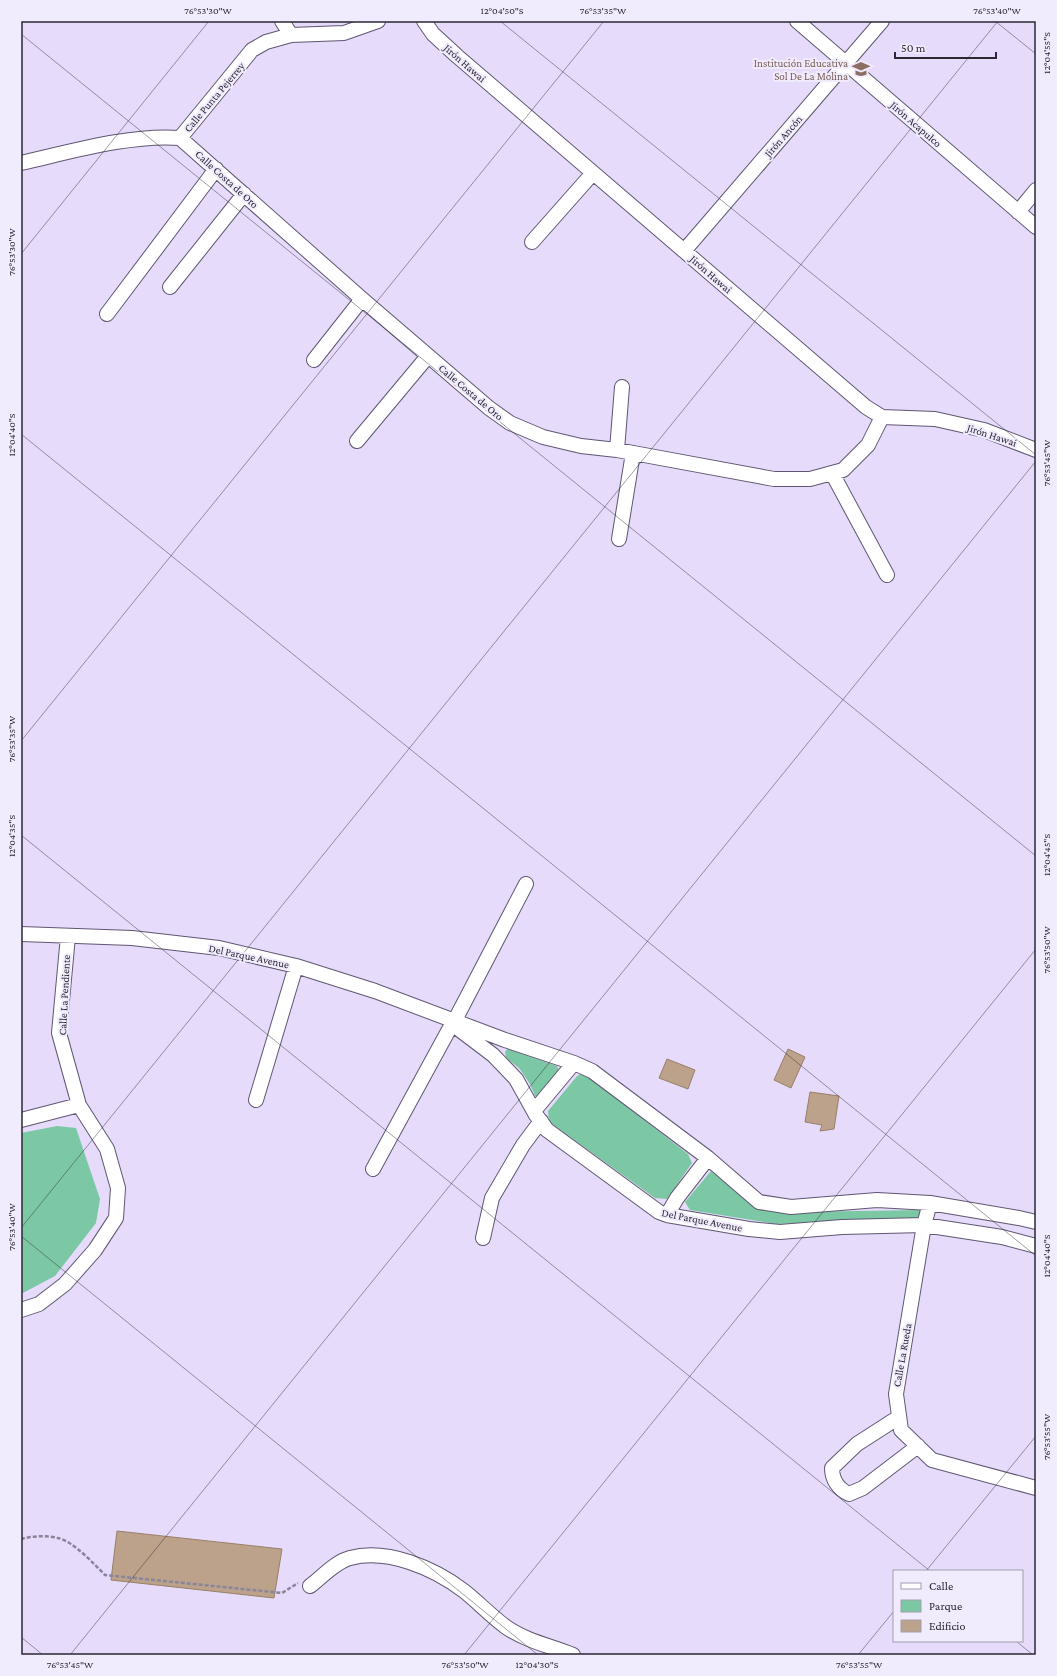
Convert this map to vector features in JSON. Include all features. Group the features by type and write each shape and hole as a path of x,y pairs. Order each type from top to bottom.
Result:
{"street":[{"path":"282,21 291,35"},
{"name":"Calle Punta Pejerrey","path":"21,163 96,146 162,136 180,138 252,50 266,42 291,35 344,33 378,21"},
{"name":"Jirón Hawai","path":"424,21 433,34 457,56 866,407 882,418 935,419 984,430 1036,450"},
{"name":"Jirón Acapulco","path":"797,21 1036,227"},
{"name":"Jirón Ancón","path":"684,251 882,21"},
{"name":"Calle Costa de Oro","path":"180,138 428,356 489,408 519,428 543,437 581,446 617,450 774,479 810,479 843,470 868,445 882,418"},
{"path":"107,314 216,169"},
{"path":"532,242 594,173"},
{"path":"1018,212 1036,190"},
{"path":"170,287 244,194"},
{"path":"314,360 362,299"},
{"path":"357,441 428,356"},
{"path":"617,450 622,387"},
{"path":"619,539 633,453"},
{"path":"832,473 887,575"},
{"path":"373,1169 450,1021 526,884"},
{"name":"Del Parque Avenue","path":"21,934 132,938 219,948 296,966 375,991 450,1021 574,1063 592,1071 708,1158 759,1202 791,1207 878,1200 930,1204 1036,1222"},
{"name":"Calle La Pendiente","path":"21,1310 39,1304 65,1284 95,1250 116,1218 118,1188 107,1149 79,1105 59,1033 68,936"},
{"path":"256,1100 296,966"},
{"name":"Del Parque Avenue","path":"450,1021 493,1055 516,1079 537,1116 548,1130 659,1212 667,1215 749,1229 780,1232 842,1227 924,1225 1002,1237 1036,1246"},
{"path":"483,1238 492,1198 523,1145 537,1116 574,1063"},
{"path":"21,1120 79,1105"},
{"path":"667,1215 708,1158"},
{"name":"Calle La Rueda","path":"930,1204 924,1225 896,1394 901,1430 932,1460 1036,1488"},
{"path":"899,1417 857,1444 832,1468 832,1476 842,1491 849,1494 864,1488 918,1446"},
{"path":"310,1586 328,1571 349,1558 371,1555 403,1560 426,1569 453,1583 507,1627 538,1643 573,1655"}],"path":[{"path":"21,1539 30,1536 59,1538 84,1554 105,1575 282,1593 297,1583 310,1586"}],"green space":[{"path":"507,1049 557,1066 559,1071 540,1097 535,1096 530,1084 519,1068 506,1058 505,1052"},
{"path":"583,1073 688,1154 692,1163 667,1199 655,1198 549,1122 548,1111 577,1076"},
{"path":"57,1126 76,1128 100,1199 96,1223 55,1276 21,1294 21,1133"},
{"path":"711,1171 749,1202 766,1211 922,1210 921,1216 915,1219 776,1224 690,1210 685,1202"}],"building":[{"path":"788,1049 805,1057 791,1088 774,1080"},
{"path":"667,1059 695,1070 688,1089 659,1078"},
{"path":"810,1092 839,1096 834,1129 820,1131 822,1125 805,1122"},
{"path":"117,1531 282,1549 274,1598 111,1580"}],"place":[{"name":"Institución Educativa Sol De La Molina","path":"861,69"}]}
